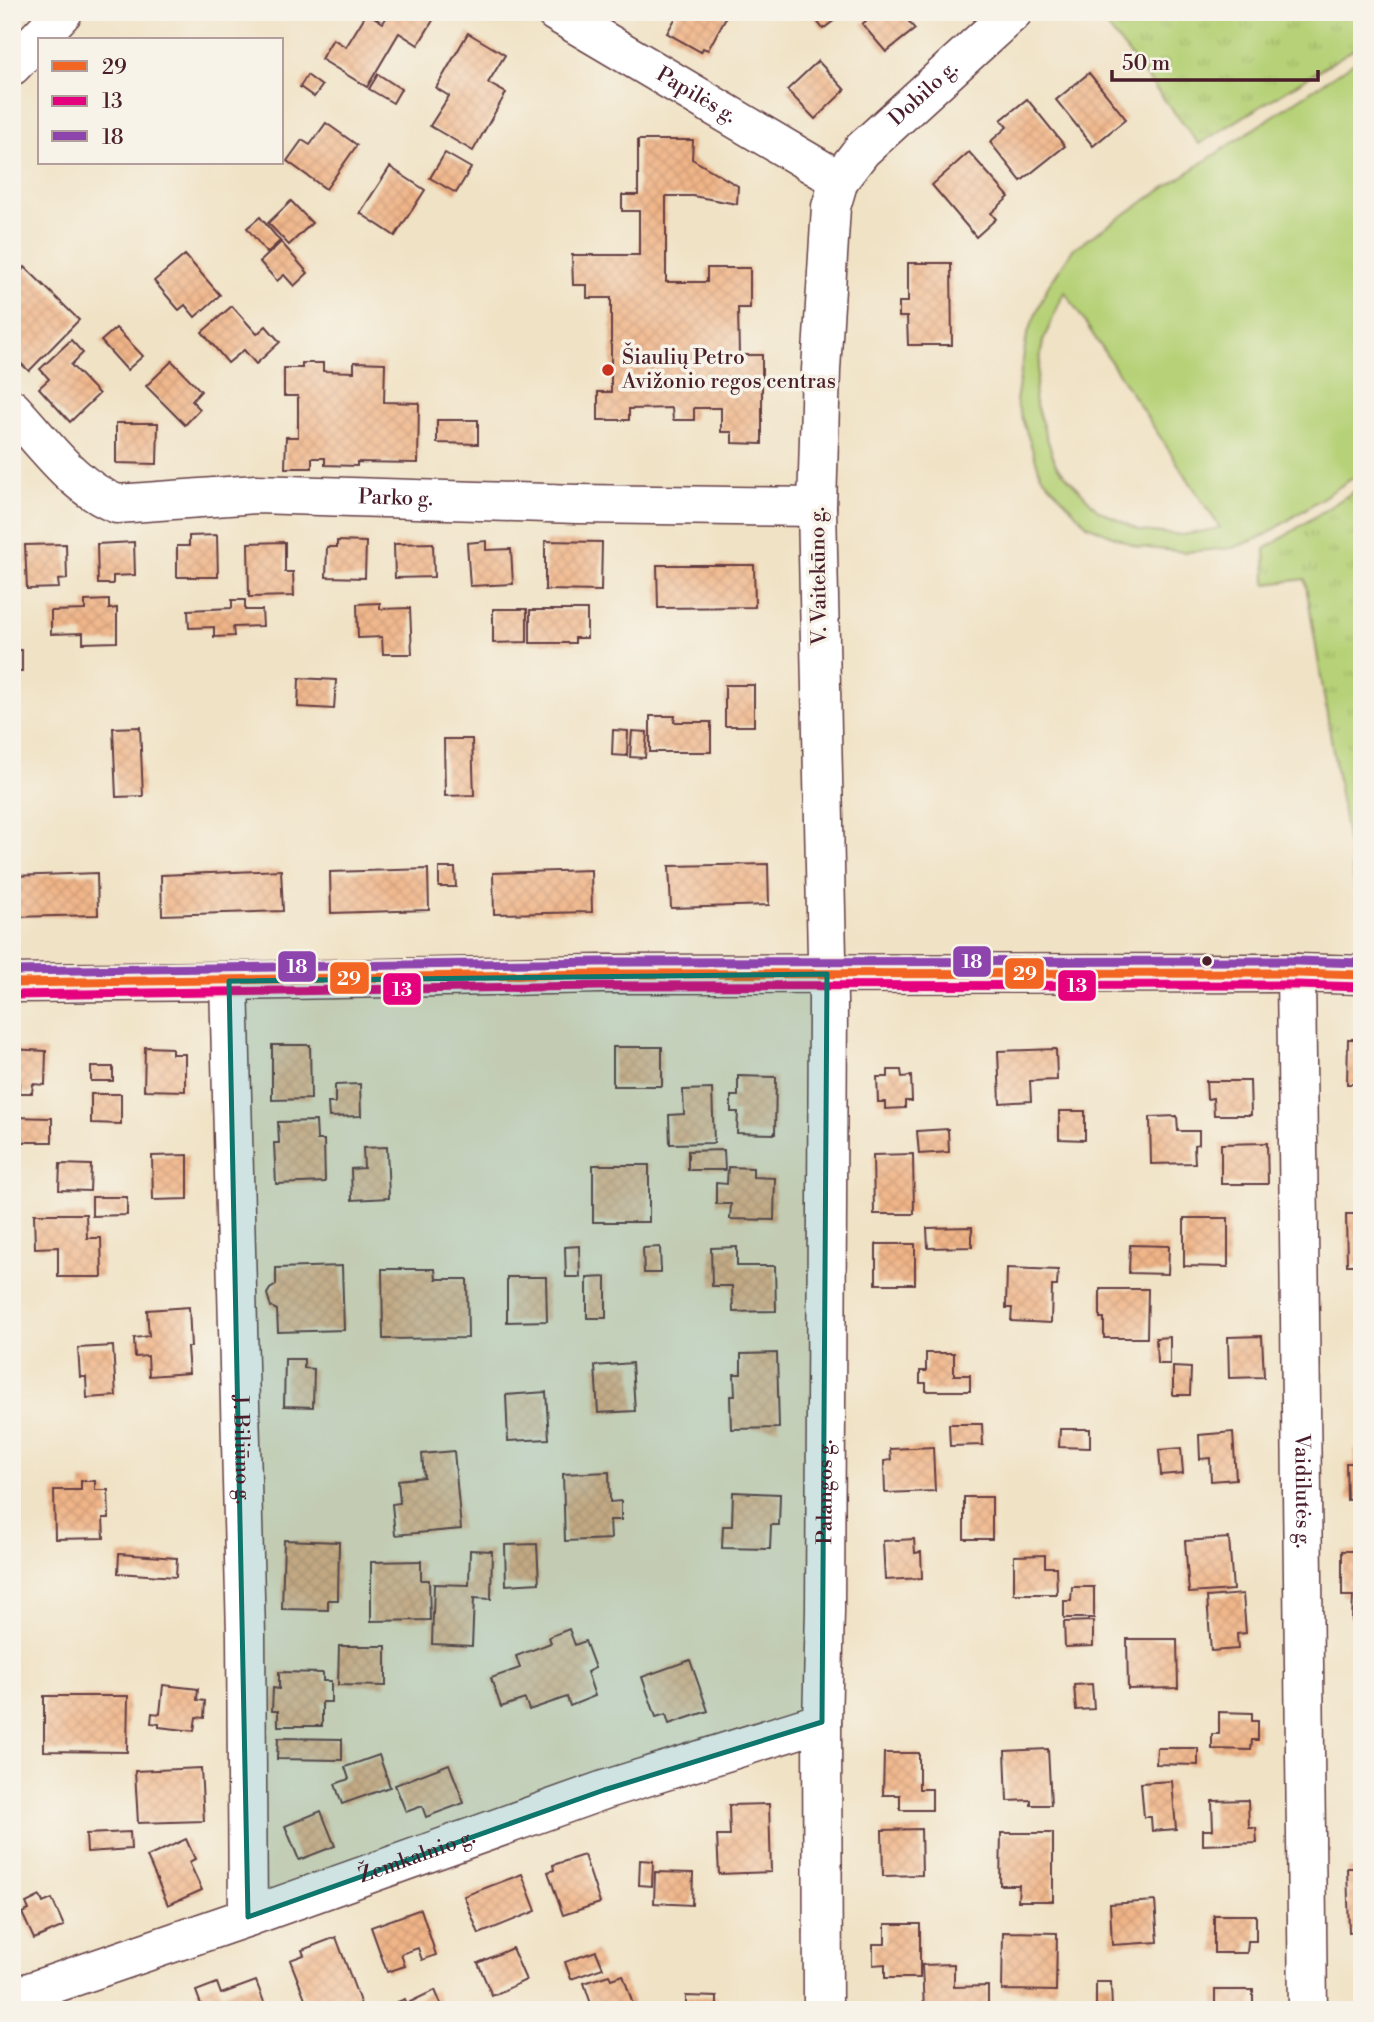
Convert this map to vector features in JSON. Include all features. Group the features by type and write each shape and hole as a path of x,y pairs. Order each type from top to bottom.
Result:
{"street":[{"path":"38,38 63,12"},
{"name":"Papilės g.","path":"555,12 839,180"},
{"name":"Dobilo g.","path":"839,180 862,150 1013,12"},
{"path":"12,66 38,38"},
{"name":"V. Vaitekūno g.","path":"827,974 817,507 821,370 831,207 839,180"},
{"name":"Parko g.","path":"12,409 83,485 98,497 117,504 256,494 577,504 817,507"},
{"name":"Vaidilutės g.","path":"1296,973 1308,2010"},
{"path":"12,982 600,974 1362,975"},
{"name":"Palangos g.","path":"824,2010 822,1722 825,1611 827,974"},
{"name":"J. Biliūno g.","path":"229,981 246,1634 248,1917"},
{"name":"Žemkalnio g.","path":"12,1998 604,1790 822,1722"}],"highlighted area":[{"path":"827,974 822,1722 604,1790 248,1917 229,981"}],"green space":[{"path":"1096,12 1362,12 1362,44 1199,144"},
{"path":"1362,57 1362,472 1264,536 1233,548 1185,552 1138,547 1087,525 1041,475 1016,401 1027,335 1047,288 1074,248","holes":["1065,292 1220,528 1183,535 1141,531 1098,510 1056,465 1034,399 1043,341"]},
{"path":"1362,486 1362,929 1305,579 1266,584 1265,549"}],"building":[{"path":"390,12 428,12 435,17 418,45 399,33 367,87 321,59 333,39 346,47 367,13 383,23"},
{"path":"679,12 718,12 726,17 708,50 703,48 701,52 667,33"},
{"path":"800,12 845,12 823,29 811,13 805,18"},
{"path":"865,12 901,12 915,29 886,52 862,24 866,21 862,15"},
{"path":"468,33 505,55 488,83 506,93 473,151 430,126 449,96 436,88"},
{"path":"818,61 845,90 815,119 787,90"},
{"path":"1089,73 1126,119 1093,146 1056,100"},
{"path":"378,74 401,89 393,103 369,89"},
{"path":"307,75 322,86 314,97 300,87"},
{"path":"1027,99 1065,146 1021,181 990,142 1007,127 1001,120"},
{"path":"326,123 357,145 326,189 287,161 302,140 310,145"},
{"path":"638,140 693,140 692,159 738,186 737,204 693,196 666,196 666,282 707,282 707,268 750,268 750,308 738,308 739,355 762,355 762,444 732,443 732,432 721,432 721,408 694,408 694,420 673,420 672,408 629,409 629,420 598,420 598,392 611,392 611,298 587,298 587,285 573,285 572,255 639,255 639,211 622,211 622,195 638,195"},
{"path":"969,152 1009,197 991,213 996,219 976,237 932,185"},
{"path":"445,153 471,168 456,193 430,178"},
{"path":"390,167 425,190 395,236 360,213"},
{"path":"291,201 312,223 289,245 268,223"},
{"path":"260,217 280,241 267,253 247,228"},
{"path":"281,242 308,273 294,286 284,275 277,281 260,262"},
{"path":"185,255 220,295 195,317 185,305 179,310 154,281"},
{"path":"908,263 951,263 952,345 908,345 907,317 899,317 899,302 908,302"},
{"path":"25,267 79,320 29,371 12,355 12,280"},
{"path":"232,306 257,334 266,326 280,342 256,364 244,350 228,363 202,332"},
{"path":"116,328 143,356 127,370 101,341"},
{"path":"71,340 83,353 71,365 99,394 70,422 39,388 49,379 40,369"},
{"path":"172,361 201,391 192,401 200,409 185,425 146,386"},
{"path":"354,362 385,363 384,402 419,403 418,463 357,462 357,466 325,465 325,458 312,458 312,468 285,468 286,437 298,437 298,396 284,396 284,368 302,368 302,363 323,363 323,371 354,372"},
{"path":"437,420 478,420 478,444 437,443"},
{"path":"116,423 158,423 157,464 116,463"},
{"path":"217,535 218,577 177,577 177,546 189,546 189,536"},
{"path":"337,541 366,542 365,578 326,577 327,547 337,547"},
{"path":"486,541 486,550 511,549 513,584 470,586 467,543"},
{"path":"545,541 602,542 601,591 545,590"},
{"path":"134,542 135,575 113,576 113,584 98,584 97,544"},
{"path":"285,542 285,572 293,572 294,596 249,597 248,543"},
{"path":"433,543 434,577 395,578 394,544"},
{"path":"66,544 67,579 58,580 59,588 27,589 25,545"},
{"path":"657,565 754,565 755,607 658,608"},
{"path":"109,600 109,609 117,608 117,642 83,643 83,633 51,634 51,611 85,610 85,601"},
{"path":"232,600 245,600 245,610 262,610 263,626 233,627 234,636 214,637 214,627 189,628 188,610 232,608"},
{"path":"380,603 380,609 410,608 412,654 383,654 382,637 358,638 357,604"},
{"path":"493,609 527,609 527,642 493,643"},
{"path":"530,610 587,610 587,638 575,638 575,643 530,643"},
{"path":"12,650 22,650 22,671 12,672"},
{"path":"299,678 336,680 334,709 298,707"},
{"path":"725,685 754,685 754,726 725,726"},
{"path":"650,716 675,716 674,722 711,722 711,752 650,752"},
{"path":"140,727 143,796 116,797 113,728"},
{"path":"613,730 628,731 627,756 612,755"},
{"path":"632,731 647,732 645,758 630,757"},
{"path":"444,739 472,739 474,795 445,796"},
{"path":"768,864 769,905 671,908 669,866"},
{"path":"439,868 455,868 456,887 439,887"},
{"path":"428,869 429,910 331,913 330,872"},
{"path":"281,870 283,911 162,915 161,875"},
{"path":"591,870 592,912 494,914 493,873"},
{"path":"97,873 98,915 12,917 12,876"},
{"path":"1348,1039 1362,1039 1362,1084 1347,1084"},
{"path":"272,1045 310,1045 311,1099 272,1100"},
{"path":"145,1047 172,1048 172,1054 185,1054 185,1091 144,1090"},
{"path":"613,1047 662,1047 662,1086 613,1086"},
{"path":"12,1049 46,1051 45,1085 33,1084 32,1093 19,1093 19,1083 12,1083"},
{"path":"1056,1049 1057,1080 1030,1081 1031,1101 1000,1103 998,1051"},
{"path":"91,1067 113,1067 113,1081 91,1081"},
{"path":"888,1070 901,1070 902,1077 911,1076 912,1101 905,1101 905,1108 885,1109 885,1102 878,1102 877,1077 888,1077"},
{"path":"738,1076 776,1077 775,1134 737,1133 738,1112 731,1112 731,1096 738,1096"},
{"path":"1206,1081 1250,1081 1251,1115 1214,1115 1213,1098 1207,1099"},
{"path":"360,1084 361,1116 329,1117 328,1103 335,1103 335,1085"},
{"path":"712,1089 714,1143 670,1144 669,1115 684,1114 683,1090"},
{"path":"91,1094 121,1094 121,1124 91,1123"},
{"path":"1059,1111 1085,1111 1085,1140 1059,1139"},
{"path":"1177,1116 1178,1131 1199,1131 1199,1144 1194,1145 1195,1163 1151,1164 1150,1117"},
{"path":"12,1117 52,1118 52,1142 12,1142"},
{"path":"316,1121 317,1140 324,1140 325,1182 276,1184 274,1143 279,1143 278,1122"},
{"path":"948,1129 949,1152 919,1154 917,1131"},
{"path":"1267,1143 1268,1184 1221,1184 1221,1144"},
{"path":"387,1147 389,1198 352,1200 351,1169 364,1168 363,1148"},
{"path":"724,1150 725,1170 688,1170 688,1151"},
{"path":"913,1154 914,1214 874,1214 873,1155"},
{"path":"188,1155 188,1199 153,1200 152,1156"},
{"path":"60,1164 91,1165 90,1191 59,1190"},
{"path":"593,1165 649,1165 649,1222 593,1222"},
{"path":"728,1167 753,1168 753,1177 775,1178 774,1220 730,1219 731,1204 716,1204 716,1183 727,1184"},
{"path":"92,1197 127,1197 127,1215 92,1216"},
{"path":"34,1214 86,1214 87,1238 101,1238 102,1277 58,1277 58,1247 35,1248"},
{"path":"1346,1214 1362,1214 1362,1265 1347,1265"},
{"path":"1184,1218 1228,1218 1228,1267 1184,1266"},
{"path":"972,1227 972,1247 928,1248 927,1228"},
{"path":"876,1244 915,1244 915,1284 876,1284"},
{"path":"1130,1245 1169,1246 1168,1274 1129,1273"},
{"path":"579,1246 580,1277 566,1277 565,1247"},
{"path":"660,1247 661,1273 644,1273 643,1248"},
{"path":"737,1247 737,1266 775,1266 776,1311 733,1312 732,1286 712,1286 711,1248"},
{"path":"342,1266 344,1330 278,1332 277,1310 271,1307 267,1294 276,1285 276,1268"},
{"path":"1007,1268 1058,1270 1057,1286 1052,1286 1051,1323 1011,1321 1012,1308 1006,1308"},
{"path":"382,1269 435,1269 436,1279 467,1279 468,1338 383,1339"},
{"path":"507,1277 546,1277 547,1321 507,1322"},
{"path":"606,1277 606,1318 587,1318 587,1278"},
{"path":"1100,1289 1148,1289 1147,1338 1104,1338 1104,1318 1100,1318"},
{"path":"189,1307 189,1373 149,1376 148,1356 135,1357 134,1338 149,1336 147,1310"},
{"path":"1262,1336 1264,1377 1229,1378 1228,1337"},
{"path":"1170,1337 1170,1364 1157,1364 1156,1338"},
{"path":"113,1346 116,1396 87,1398 86,1377 80,1377 78,1348"},
{"path":"777,1353 779,1428 731,1429 730,1396 735,1396 734,1374 741,1374 741,1354"},
{"path":"926,1353 954,1353 954,1375 970,1375 970,1391 926,1391 926,1383 920,1383 920,1371 926,1371"},
{"path":"285,1359 304,1359 304,1368 314,1369 313,1407 284,1406"},
{"path":"632,1363 635,1411 598,1413 595,1366"},
{"path":"1173,1367 1191,1368 1190,1395 1173,1395"},
{"path":"546,1392 549,1439 508,1441 506,1395"},
{"path":"949,1424 982,1424 983,1445 950,1446"},
{"path":"1060,1429 1090,1429 1090,1448 1059,1447"},
{"path":"1233,1432 1236,1479 1211,1481 1210,1458 1200,1459 1199,1435"},
{"path":"933,1447 935,1491 885,1493 884,1461 891,1460 890,1449"},
{"path":"1181,1448 1183,1473 1161,1475 1159,1450"},
{"path":"1354,1449 1362,1449 1362,1499 1347,1500 1346,1463 1354,1463"},
{"path":"454,1451 461,1529 395,1535 392,1504 400,1503 398,1480 424,1477 422,1454"},
{"path":"609,1472 610,1502 621,1501 621,1520 610,1520 611,1539 565,1541 563,1474"},
{"path":"81,1481 95,1481 95,1490 108,1490 109,1518 103,1518 104,1538 55,1539 54,1490 81,1490"},
{"path":"733,1492 780,1494 779,1525 771,1525 770,1549 722,1548 723,1526 732,1526"},
{"path":"964,1497 992,1497 992,1539 964,1539"},
{"path":"1229,1538 1233,1590 1189,1593 1185,1541"},
{"path":"914,1539 915,1553 921,1552 922,1578 885,1580 883,1541"},
{"path":"284,1540 339,1542 338,1600 328,1600 328,1610 282,1609"},
{"path":"537,1544 539,1583 506,1585 505,1545"},
{"path":"470,1550 492,1551 491,1599 474,1598 472,1646 432,1644 434,1584 469,1585"},
{"path":"1342,1551 1360,1551 1362,1621 1352,1621 1353,1596 1342,1596"},
{"path":"119,1554 177,1558 176,1577 118,1573"},
{"path":"1045,1555 1045,1567 1056,1567 1057,1594 1014,1594 1014,1556"},
{"path":"421,1561 421,1580 429,1580 430,1620 371,1621 371,1562"},
{"path":"1072,1587 1094,1587 1094,1618 1064,1618 1064,1601 1071,1601"},
{"path":"1243,1594 1246,1633 1237,1634 1238,1649 1211,1651 1207,1597"},
{"path":"1093,1621 1093,1646 1065,1647 1064,1622"},
{"path":"569,1629 575,1645 585,1641 595,1668 587,1672 595,1696 570,1706 567,1697 529,1710 525,1699 501,1707 491,1678 520,1668 516,1656 551,1643 549,1637"},
{"path":"1127,1639 1177,1639 1178,1688 1128,1689"},
{"path":"339,1646 386,1646 386,1686 338,1685"},
{"path":"690,1660 708,1711 669,1724 666,1714 656,1717 642,1677"},
{"path":"279,1672 323,1673 323,1681 331,1681 331,1702 322,1702 322,1726 278,1726 278,1711 272,1711 273,1688 279,1689"},
{"path":"1092,1684 1094,1709 1076,1710 1074,1685"},
{"path":"163,1685 198,1689 197,1700 205,1701 204,1718 196,1717 194,1731 159,1727 159,1724 151,1723 152,1713 160,1714"},
{"path":"44,1696 128,1696 127,1752 44,1751"},
{"path":"1219,1712 1252,1713 1252,1721 1258,1721 1258,1740 1252,1740 1251,1750 1212,1749 1212,1734 1219,1734"},
{"path":"278,1738 342,1739 342,1760 277,1759"},
{"path":"1157,1748 1198,1748 1198,1765 1156,1764"},
{"path":"1048,1749 1051,1805 1031,1805 1031,1800 1007,1801 1005,1751"},
{"path":"884,1753 919,1753 919,1789 932,1789 932,1810 900,1810 900,1795 883,1795"},
{"path":"379,1755 390,1787 342,1804 335,1784 349,1779 345,1767"},
{"path":"449,1764 464,1803 426,1817 422,1806 406,1812 395,1785"},
{"path":"201,1768 204,1821 138,1823 135,1771"},
{"path":"1172,1781 1176,1829 1152,1831 1151,1817 1144,1817 1141,1783"},
{"path":"1248,1800 1249,1828 1256,1828 1257,1843 1203,1845 1203,1830 1213,1830 1212,1801"},
{"path":"769,1804 771,1872 719,1874 717,1836 730,1836 729,1805"},
{"path":"321,1811 335,1846 299,1860 285,1826"},
{"path":"921,1829 922,1875 883,1876 882,1830"},
{"path":"130,1832 131,1849 87,1852 86,1834"},
{"path":"1001,1833 1053,1833 1053,1901 1018,1901 1019,1885 1000,1885"},
{"path":"186,1839 195,1859 189,1862 202,1890 168,1905 147,1857"},
{"path":"584,1855 600,1903 563,1915 548,1872 554,1870 553,1865"},
{"path":"640,1860 653,1861 652,1886 639,1885"},
{"path":"1347,1868 1362,1868 1362,1931 1349,1932"},
{"path":"655,1872 693,1873 692,1905 654,1903"},
{"path":"522,1874 536,1911 479,1934 464,1896"},
{"path":"40,1896 43,1903 52,1899 64,1926 34,1939 22,1913 29,1910 26,1903"},
{"path":"1155,1901 1158,1942 1112,1945 1110,1904"},
{"path":"421,1909 436,1955 422,1960 418,1948 401,1954 405,1966 387,1972 371,1927"},
{"path":"1214,1915 1256,1915 1256,1941 1248,1941 1247,1953 1214,1953"},
{"path":"885,1924 920,1924 920,1978 885,1978 885,1964 873,1965 873,1944 885,1944"},
{"path":"1003,1932 1057,1933 1056,1991 1002,1990"},
{"path":"336,1937 363,2010 296,2010 295,2006 306,2001 290,1960 304,1955 302,1950"},
{"path":"512,1948 526,1980 492,1996 478,1963"},
{"path":"596,1951 603,1968 571,1979 565,1962"},
{"path":"954,1964 954,1987 988,1986 988,2008 924,2009 922,1965"},
{"path":"609,1975 611,1979 623,1975 635,2010 593,2010 584,1983"},
{"path":"256,1981 267,2010 203,2010 196,1991 217,1983 221,1994"},
{"path":"1096,1982 1111,1982 1112,2010 1096,2010"},
{"path":"435,1990 443,2009 450,2006 451,2010 413,2010 410,2002"},
{"path":"1215,1990 1253,1990 1253,2010 1215,2010"},
{"path":"686,1996 717,1997 717,2010 686,2010"},
{"path":"405,1999 409,2010 385,2010 384,2007"},
{"path":"771,2005 771,2010 721,2010 721,2006"}],"transit line":[{"name":"18","path":"12,971 600,962 1362,963"},
{"name":"29","path":"12,983 600,974 1362,975"},
{"name":"13","path":"12,995 600,986 1362,987"}],"place":[{"name":"Šiaulių Petro Avižonio regos centras","path":"608,370"}]}
